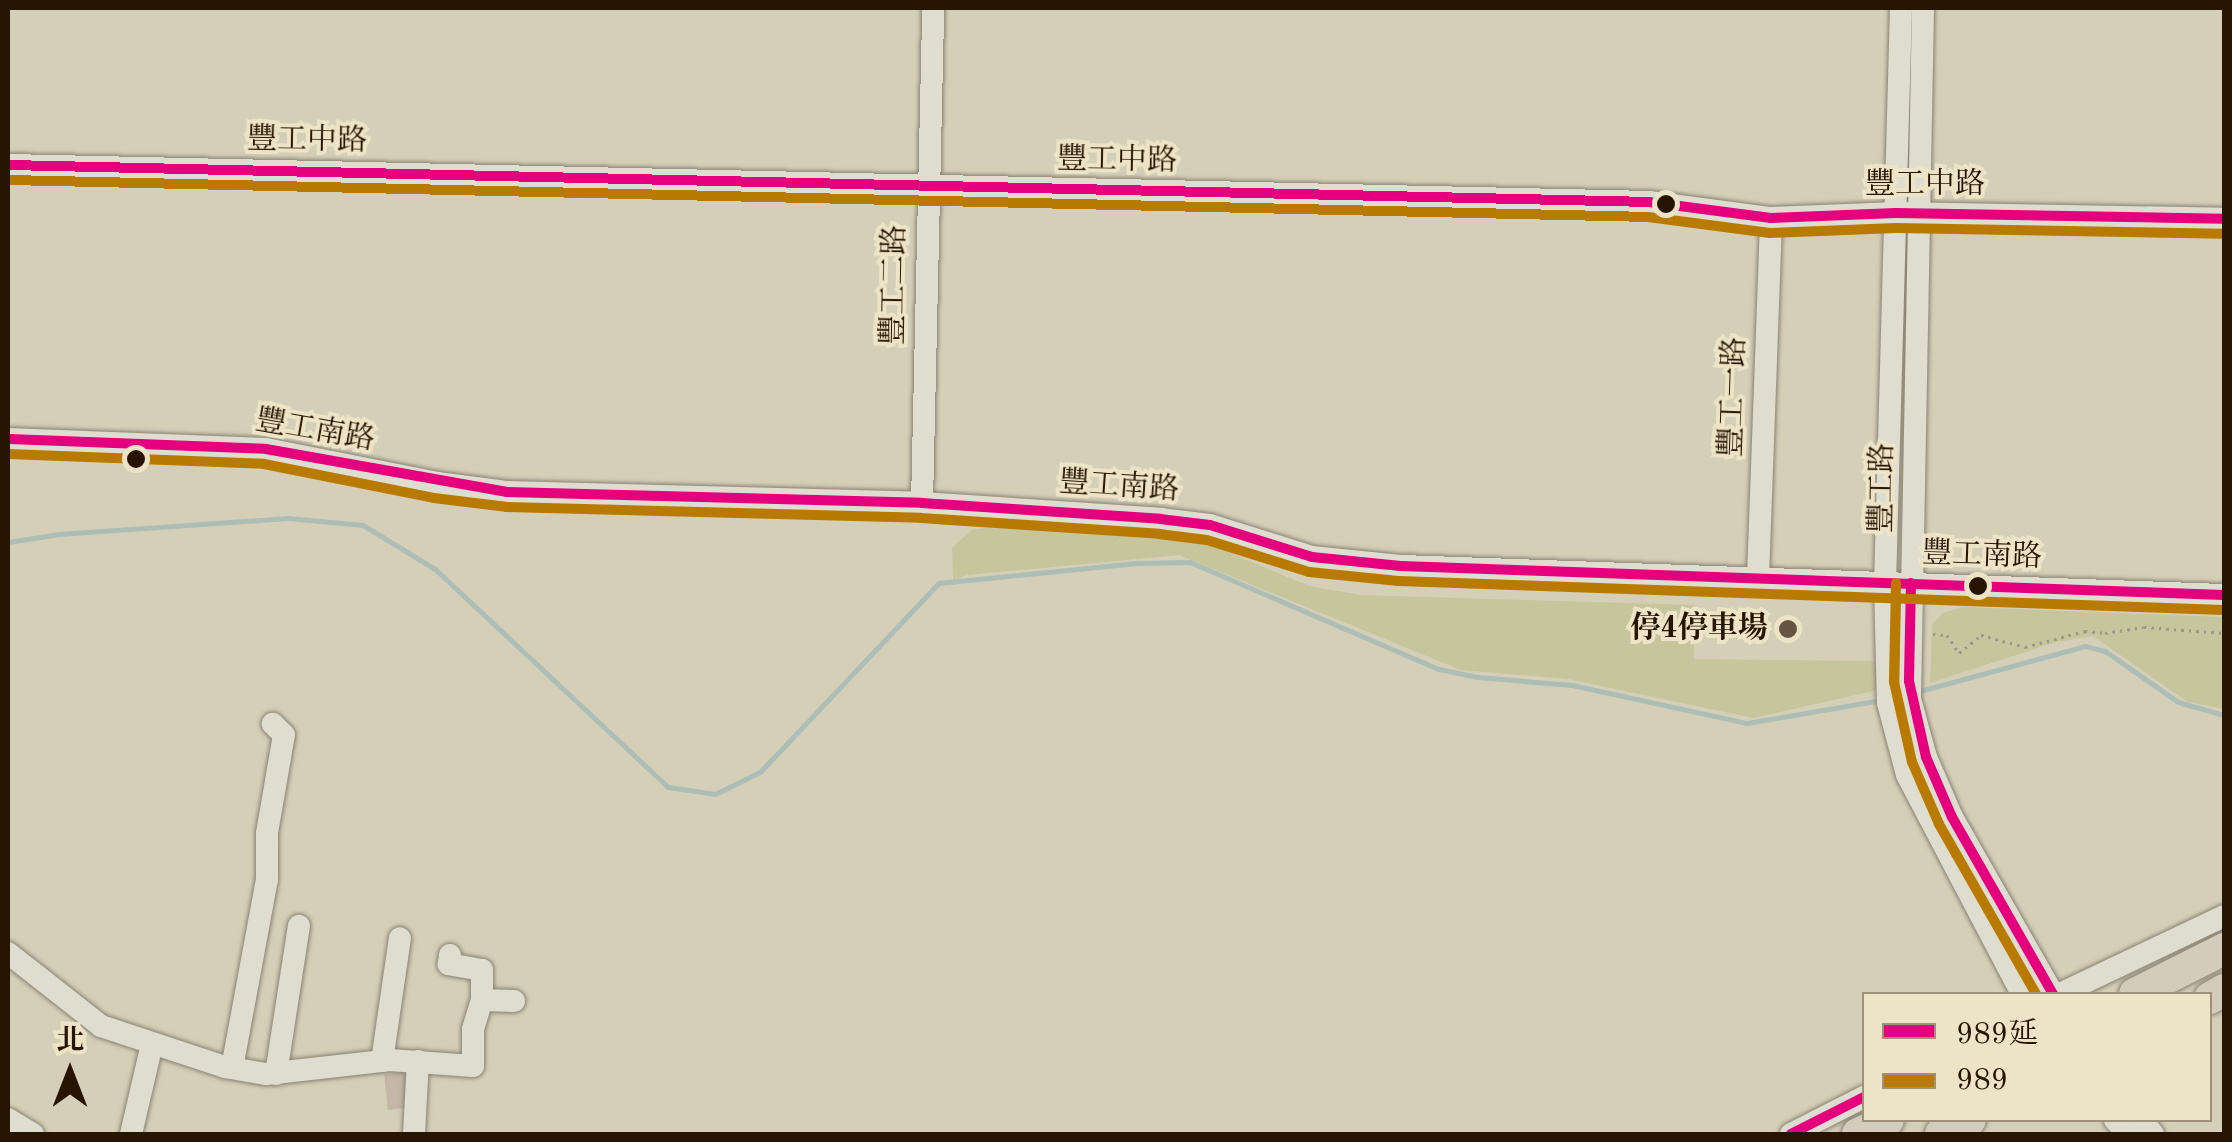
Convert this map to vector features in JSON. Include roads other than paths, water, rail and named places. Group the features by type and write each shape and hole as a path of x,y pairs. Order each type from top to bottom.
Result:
{"highway":[{"path":"2139,992 2224,949"},
{"path":"1858,1134 1884,1122"},
{"path":"1940,1134 1966,1122"}],"street":[{"name":"豐工二路","path":"922,503 933,8"},
{"name":"豐工路","path":"1901,8 1911,583 1910,634 1899,692 1952,817 2055,992"},
{"name":"豐工路","path":"1923,8 1885,583 1907,775 2021,992"},
{"name":"豐工中路","path":"8,165 1649,202 1770,218 1907,213 2224,219"},
{"name":"豐工一路","path":"1758,578 1770,218"},
{"name":"豐工南路","path":"8,438 266,449 437,484 507,492 922,503 1210,525 1312,557 1348,562 2224,595"},
{"path":"232,1068 268,880 267,833 284,735 273,724"},
{"path":"2060,992 2224,916"},
{"path":"276,1074 298,926"},
{"path":"382,1061 400,938"},
{"path":"8,953 101,1026 232,1068 276,1074 382,1061 473,1066 473,1029 482,1000 482,970 450,964 450,955"},
{"path":"482,1000 514,1001"},
{"path":"131,1134 152,1044"},
{"path":"414,1134 418,1061"},
{"path":"1791,1134 1862,1098"},
{"path":"8,1119 32,1134"},
{"path":"1961,1134 1987,1122"}],"waterway":[{"path":"8,542 59,534 288,518 363,525 435,569 668,787 715,794 760,772 939,583 1137,563 1190,562 1439,669 1478,677 1572,685 1747,723 1881,700"},
{"path":"1916,692 2085,646 2105,651 2178,702 2224,715"}],"place":[{"name":"停4停車場","path":"1788,629"}]}
